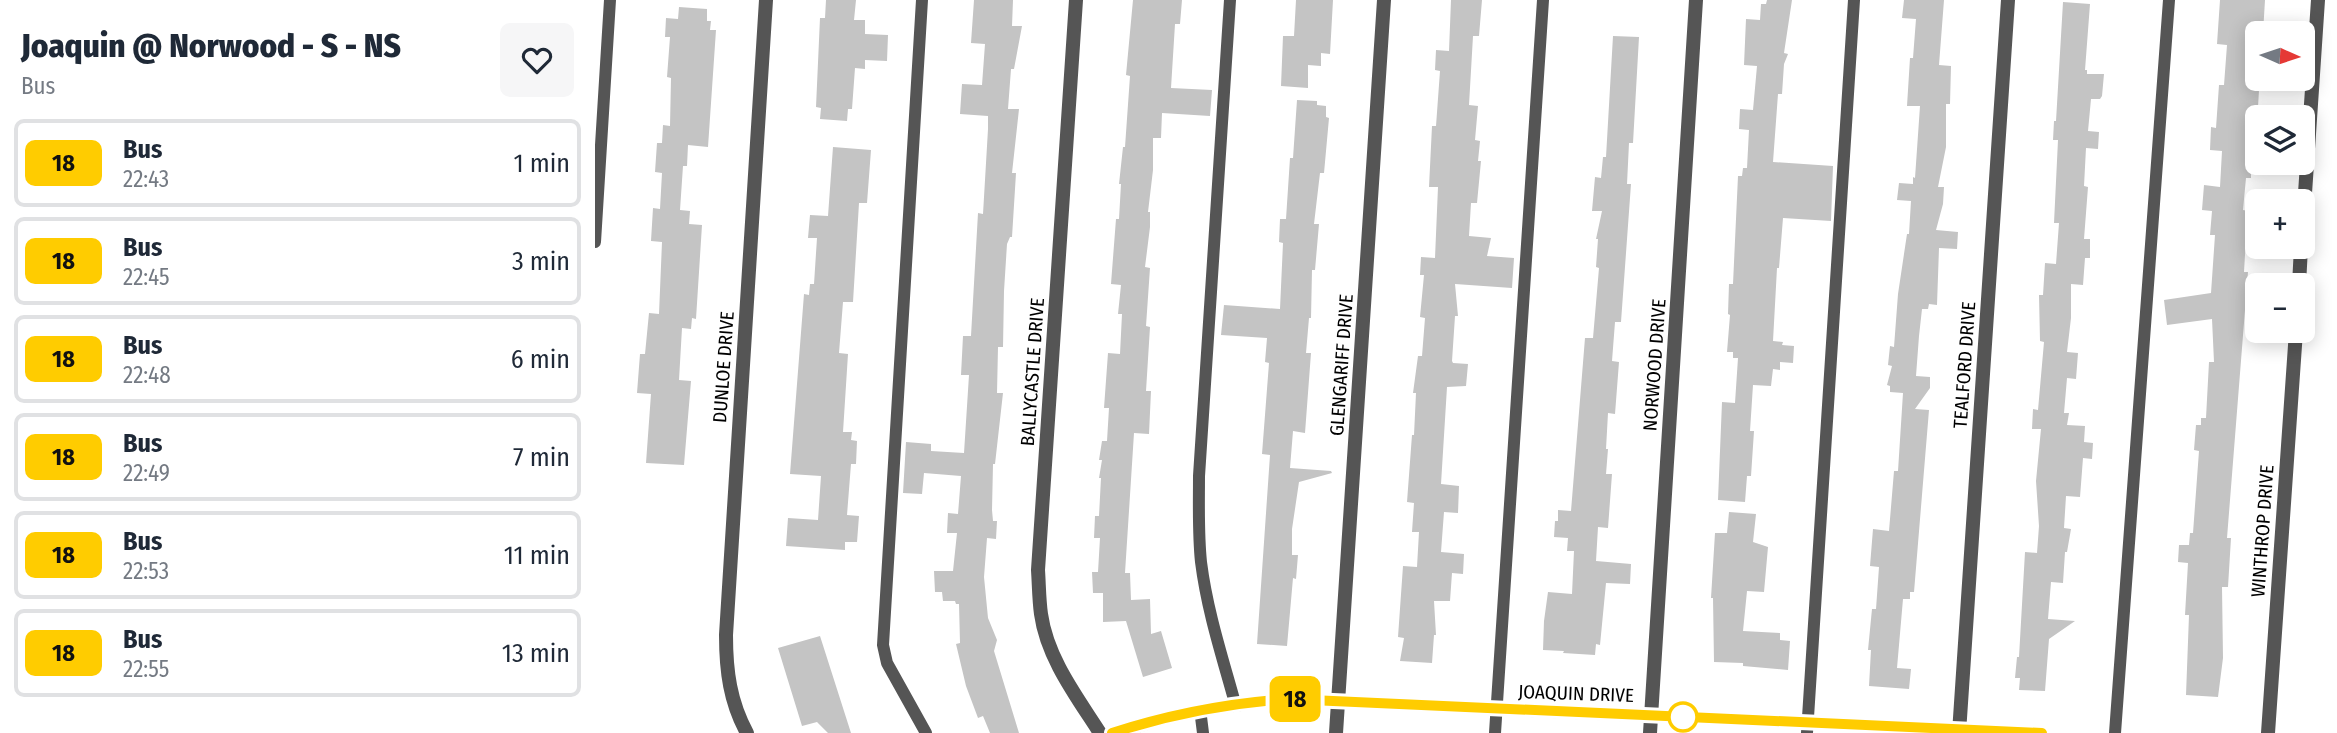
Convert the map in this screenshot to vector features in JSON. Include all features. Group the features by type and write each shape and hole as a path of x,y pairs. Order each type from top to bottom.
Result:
{"street":[{"name":"DUNLOE DRIVE","path":"747,733 737,715 726,674 726,635 766,0"},
{"name":"BALLYCASTLE DRIVE","path":"1076,0 1038,570 1041,617 1051,650 1100,733"},
{"name":"GLENGARIFF DRIVE","path":"1336,733 1384,0"},
{"name":"NORWOOD DRIVE","path":"1650,733 1696,0"},
{"name":"TEALFORD DRIVE","path":"1959,731 2008,0"},
{"path":"2305,189 2318,0"},
{"name":"WINTHROP DRIVE","path":"2268,733 2295,343"},
{"name":"JOAQUIN DRIVE","path":"1112,733 1200,709 1289,699 1651,715 1807,728 2041,733"}],"lane":[{"path":"595,242 610,0"},
{"path":"922,0 883,645 887,663 926,733"},
{"path":"1230,0 1199,476 1199,525 1201,562 1212,622 1235,703"},
{"path":"1495,733 1543,0"},
{"path":"1807,728 1854,0"},
{"path":"2115,733 2169,0"},
{"path":"1200,709 1203,733"}],"building":[{"path":"826,0 856,0 854,20 865,20 865,34 888,35 887,61 865,60 865,69 855,68 852,109 848,109 847,121 820,119 821,108 816,107 820,18 825,18"},
{"path":"974,0 1013,0 1012,26 1022,26 1014,69 1011,69 1008,109 1019,109 1012,173 1016,173 1012,237 1007,244 1003,347 998,347 997,393 1003,393 993,464 992,510 993,521 997,521 996,539 987,538 984,577 988,618 997,640 994,651 1019,733 990,733 983,716 978,718 966,686 956,644 960,643 959,604 955,601 943,601 942,592 935,592 934,571 953,571 957,533 947,533 948,513 958,514 961,476 924,473 922,494 903,493 906,442 931,444 931,451 964,453 969,375 961,375 963,336 971,336 978,213 983,214 988,129 988,116 960,114 962,84 982,85 985,44 971,43"},
{"path":"1133,0 1182,0 1180,24 1175,24 1171,88 1212,90 1210,116 1162,113 1161,138 1153,138 1153,170 1148,212 1150,227 1145,267 1150,268 1146,326 1150,327 1146,391 1151,391 1149,434 1134,433 1125,573 1130,573 1131,600 1150,599 1151,634 1161,631 1172,668 1143,677 1126,621 1103,622 1103,593 1093,593 1092,572 1098,572 1100,538 1094,538 1095,516 1099,516 1102,460 1099,460 1102,441 1107,441 1109,408 1104,408 1108,353 1120,354 1122,314 1118,314 1121,285 1111,284 1116,219 1119,219 1119,184 1125,147 1130,76 1126,75"},
{"path":"1296,0 1333,0 1330,54 1321,53 1321,66 1308,65 1308,88 1281,86 1283,36 1294,36"},
{"path":"1451,0 1482,0 1479,36 1473,36 1469,105 1478,106 1475,140 1480,141 1478,161 1481,161 1477,203 1471,203 1469,236 1491,238 1487,256 1514,258 1512,288 1455,284 1458,316 1455,316 1452,361 1468,364 1466,386 1447,387 1441,484 1459,486 1458,513 1444,512 1441,552 1464,554 1463,574 1452,573 1450,601 1434,601 1436,635 1432,663 1400,661 1404,638 1398,637 1403,566 1417,567 1419,532 1412,532 1414,503 1407,502 1414,435 1416,393 1413,393 1418,356 1422,356 1425,318 1420,317 1424,275 1420,275 1421,257 1435,258 1438,187 1429,187 1432,126 1436,126 1440,71 1435,70 1436,50 1449,51"},
{"path":"1767,0 1792,0 1784,53 1788,54 1784,64 1782,94 1778,94 1773,162 1833,166 1831,221 1783,218 1773,341 1794,346 1793,363 1780,362 1780,370 1773,369 1771,386 1753,385 1751,476 1747,476 1745,502 1718,500 1722,402 1735,403 1738,358 1733,358 1733,352 1727,352 1729,284 1733,284 1738,176 1742,176 1743,168 1747,168 1749,130 1739,129 1740,109 1753,110 1757,66 1744,65 1746,19 1760,20 1761,4 1766,4"},
{"path":"1904,0 1944,0 1939,65 1951,66 1950,104 1946,104 1946,147 1938,187 1944,187 1943,204 1936,230 1958,232 1957,249 1939,248 1937,305 1929,304 1928,309 1922,309 1919,336 1916,376 1930,377 1930,388 1915,409 1929,410 1914,592 1910,592 1910,599 1903,599 1897,668 1911,669 1909,689 1869,686 1871,650 1868,650 1872,609 1876,609 1879,567 1870,566 1873,529 1889,531 1894,471 1898,471 1903,393 1890,392 1890,386 1887,385 1892,366 1888,365 1890,346 1894,347 1898,294 1909,234 1911,201 1897,200 1899,183 1913,184 1913,177 1915,178 1920,106 1907,106 1916,19 1902,18"},
{"path":"2220,0 2265,0 2264,21 2245,21 2245,91 2259,91 2258,105 2245,105 2245,175 2251,175 2251,178 2246,178 2243,210 2244,272 2248,272 2245,273 2245,310 2227,538 2231,538 2228,587 2222,587 2223,658 2218,697 2186,695 2189,615 2185,615 2188,563 2178,562 2179,545 2189,545 2190,533 2193,533 2199,451 2194,450 2196,425 2201,425 2201,418 2206,418 2209,362 2214,362 2212,319 2167,325 2164,300 2211,293 2215,235 2210,235 2212,211 2202,210 2204,185 2220,187 2222,151 2210,150 2211,127 2216,128 2219,85 2224,85 2227,45 2217,44"},
{"path":"2063,2 2090,4 2085,70 2087,74 2104,74 2102,96 2100,99 2091,99 2088,131 2099,132 2098,149 2086,148 2084,186 2088,187 2084,239 2090,239 2090,258 2085,258 2083,285 2071,284 2067,352 2078,353 2076,379 2067,378 2064,413 2069,413 2067,425 2085,426 2084,442 2093,443 2092,459 2083,458 2080,497 2066,496 2064,528 2071,529 2065,552 2063,583 2051,582 2048,619 2075,621 2049,639 2045,691 2019,690 2020,678 2015,678 2019,657 2025,552 2037,553 2039,526 2036,481 2041,429 2032,429 2033,409 2038,410 2044,342 2040,341 2039,295 2043,295 2045,263 2056,264 2059,223 2054,223 2058,140 2053,140"},
{"path":"679,7 707,9 707,21 711,21 710,30 716,30 708,147 688,145 687,166 683,166 680,210 690,211 689,224 702,225 696,319 692,318 691,329 682,328 679,380 691,381 684,465 646,463 651,394 637,393 640,354 645,354 649,313 659,314 662,242 651,241 653,208 660,209 662,173 655,172 657,143 662,143 663,125 670,126 671,78 667,77 670,37 665,37 666,18 678,19"},
{"path":"1613,36 1639,37 1633,143 1629,143 1627,184 1631,184 1621,322 1615,322 1612,361 1619,362 1615,414 1608,413 1606,474 1612,474 1608,528 1598,527 1596,561 1631,564 1630,584 1606,583 1600,645 1596,644 1595,655 1543,650 1548,592 1572,594 1574,551 1567,551 1568,538 1554,537 1555,521 1558,521 1558,510 1571,511 1585,338 1593,338 1599,268 1596,267 1596,239 1602,211 1592,211 1595,177 1601,178 1603,157 1606,157"},
{"path":"1297,100 1317,101 1317,105 1326,106 1326,117 1329,118 1324,173 1320,173 1314,224 1319,224 1315,270 1312,270 1311,318 1306,353 1311,353 1305,433 1293,431 1290,468 1332,473 1299,482 1292,529 1292,555 1298,555 1296,579 1293,578 1287,646 1257,644 1270,455 1262,454 1269,363 1265,362 1267,338 1221,335 1224,305 1280,309 1283,243 1279,242 1280,219 1286,219"},
{"path":"833,147 871,150 867,203 859,203 853,302 843,302 839,353 848,354 843,432 852,432 851,440 857,441 856,464 851,464 847,515 859,516 857,542 845,542 845,550 786,546 788,518 818,520 821,476 790,474 804,294 809,295 810,284 814,284 817,238 808,238 810,215 828,216"},
{"path":"1729,512 1756,514 1753,542 1768,547 1764,592 1747,591 1743,631 1780,633 1780,640 1790,641 1788,670 1743,666 1743,663 1714,662 1711,598 1715,533 1727,533"},
{"path":"820,636 851,733 828,733 817,722 802,726 778,648"}],"bus line":[{"name":"18","path":"1112,733 1200,709 1289,699 2042,733"}]}
